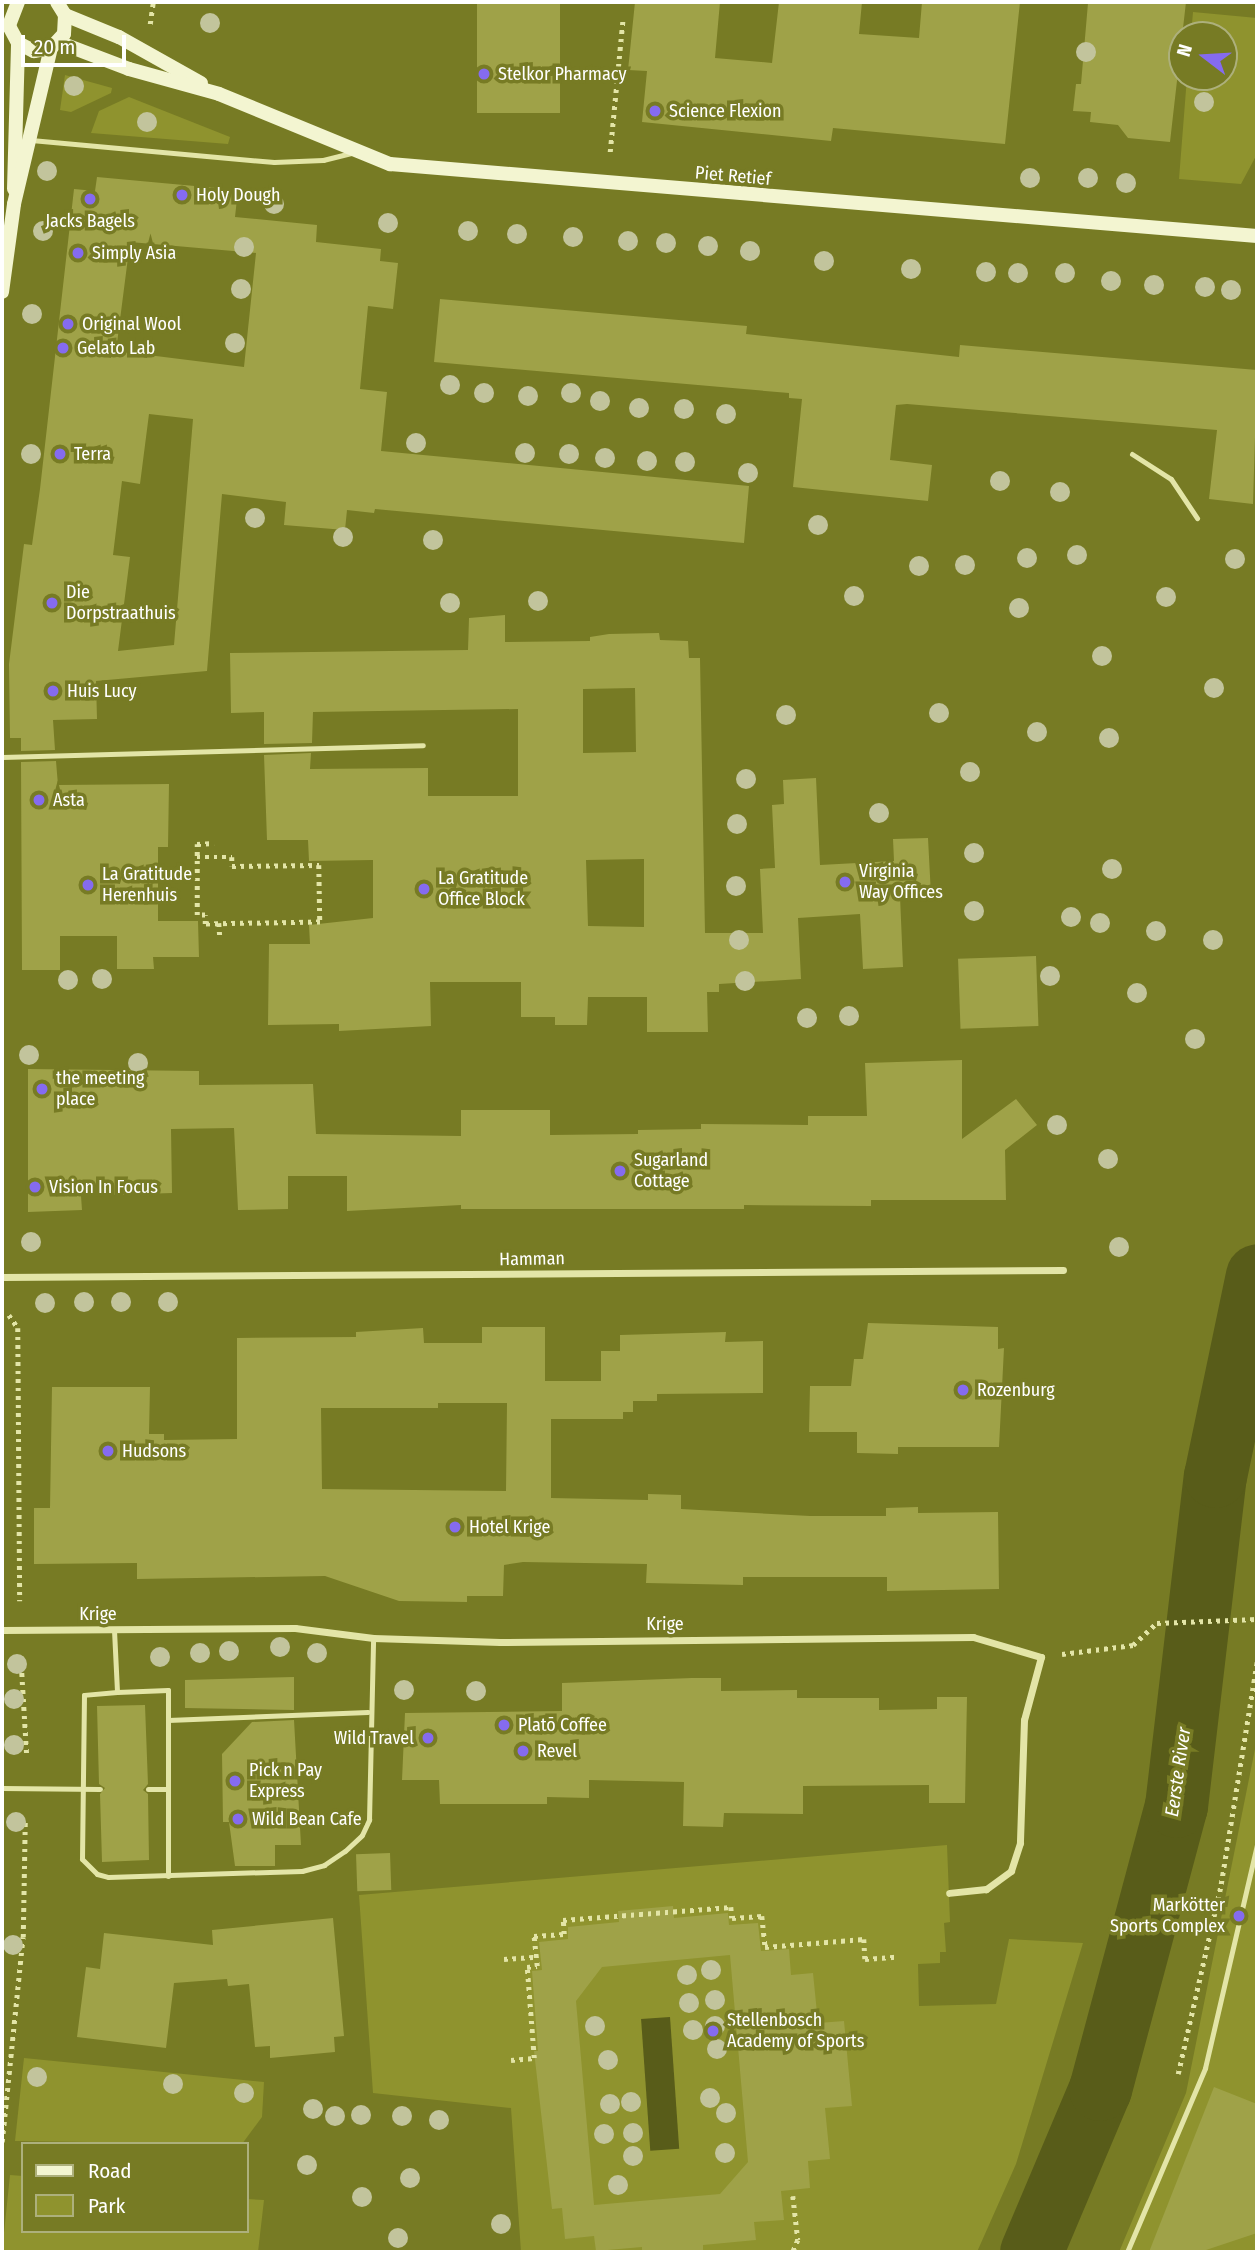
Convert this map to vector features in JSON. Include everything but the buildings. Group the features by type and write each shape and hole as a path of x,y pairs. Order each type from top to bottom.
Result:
{"street":[{"path":"15,204 12,143 18,43 6,15 18,2"},
{"path":"2,292 15,204 65,15 57,2"},
{"name":"Piet Retief","path":"65,15 119,37 219,94 355,152 390,164 1257,236"},
{"name":"Piet Retief","path":"18,43 34,51 55,45 219,94"},
{"name":"Hamman","path":"2,1277 1063,1270"},
{"name":"Krige","path":"2,1630 295,1628 373,1638 514,1642 973,1637 1041,1657"},
{"path":"949,1893 986,1889 1011,1871 1020,1843 1024,1720 1041,1657"}],"lane":[{"path":"31,140 274,162 323,160 355,152"},
{"path":"1132,454 1171,480 1196,518"},
{"path":"2,757 423,745"},
{"path":"114,1630 117,1692"},
{"path":"168,1876 168,1690 84,1695 82,1859 89,1869 108,1877 168,1876 302,1871 324,1865 345,1851 369,1820 368,1712 373,1638"},
{"path":"168,1720 368,1712"},
{"path":"2,1788 100,1789"},
{"path":"148,1789 167,1789"},
{"path":"1127,2252 1205,2068 1257,1844"}],"path":[{"path":"150,24 153,2"},
{"path":"610,152 622,18"},
{"path":"197,857 232,857 232,866 318,865 320,922 205,924 205,915 197,915 197,857 197,844 214,843"},
{"path":"219,923 219,939"},
{"path":"9,1315 18,1328 20,1601"},
{"path":"1041,1657 1133,1644 1157,1623 1257,1619"},
{"path":"21,1656 27,1756"},
{"path":"1176,2082 1221,1884 1257,1662"},
{"path":"2,2142 23,1937 25,1821"},
{"path":"511,2060 534,2058 527,1967 537,1966 534,1936 564,1934 563,1920 731,1907 732,1918 762,1916 765,1947 864,1939 865,1959 896,1957"},
{"path":"503,1959 536,1956"},
{"path":"793,2196 798,2240 793,2252"}],"green space":[{"path":"1193,12 1257,18 1257,154 1241,184 1179,179 1186,91 1238,91 1238,21 1192,21"},
{"path":"65,75 112,88 111,93 71,112 60,110"},
{"path":"129,97 230,137 228,144 91,133 99,111"},
{"name":"Markötter Sports Complex","path":"1257,1739 1257,2252 1119,2252 1186,2093"},
{"name":"Stellenbosch Academy of Sports","path":"947,1845 950,1922 944,1923 946,1952 940,1952 940,1963 918,1964 919,2006 996,2004 1009,1939 1083,1943 1016,2164 977,2252 521,2252 511,2108 373,2093 359,1895"},
{"path":"24,2058 264,2082 262,2117 243,2142 15,2141"},
{"path":"10,2175 21,2176 21,2233 248,2233 248,2199 264,2200 258,2252 2,2252"}],"shaded area":[{"path":"670,2017 679,2149 650,2151 641,2019"}],"waterway":[{"name":"Eerste River","path":"1031,2252 1100,2089 1176,1806 1215,1476 1257,1275"}],"place":[{"name":"Stelkor Pharmacy","path":"484,74"},
{"name":"Science Flexion","path":"655,111"},
{"name":"Holy Dough","path":"182,195"},
{"name":"Jacks Bagels","path":"90,199"},
{"name":"Simply Asia","path":"78,253"},
{"name":"Original Wool","path":"68,324"},
{"name":"Gelato Lab","path":"63,348"},
{"name":"Terra","path":"60,454"},
{"name":"Die Dorpstraathuis","path":"52,603"},
{"name":"Huis Lucy","path":"53,691"},
{"name":"Asta","path":"39,800"},
{"name":"Virginia Way Offices","path":"845,882"},
{"name":"La Gratitude Herenhuis","path":"88,885"},
{"name":"La Gratitude Office Block","path":"424,889"},
{"name":"the meeting place","path":"42,1089"},
{"name":"Sugarland Cottage","path":"620,1171"},
{"name":"Vision In Focus","path":"35,1187"},
{"name":"Rozenburg","path":"963,1390"},
{"name":"Hudsons","path":"108,1451"},
{"name":"Hotel Krige","path":"455,1527"},
{"name":"Platō Coffee","path":"504,1725"},
{"name":"Wild Travel","path":"428,1738"},
{"name":"Revel","path":"523,1751"},
{"name":"Pick n Pay Express","path":"235,1781"},
{"name":"Wild Bean Cafe","path":"238,1819"},
{"name":"Markötter Sports Complex","path":"1239,1916"},
{"name":"Stellenbosch Academy of Sports","path":"713,2031"}]}
